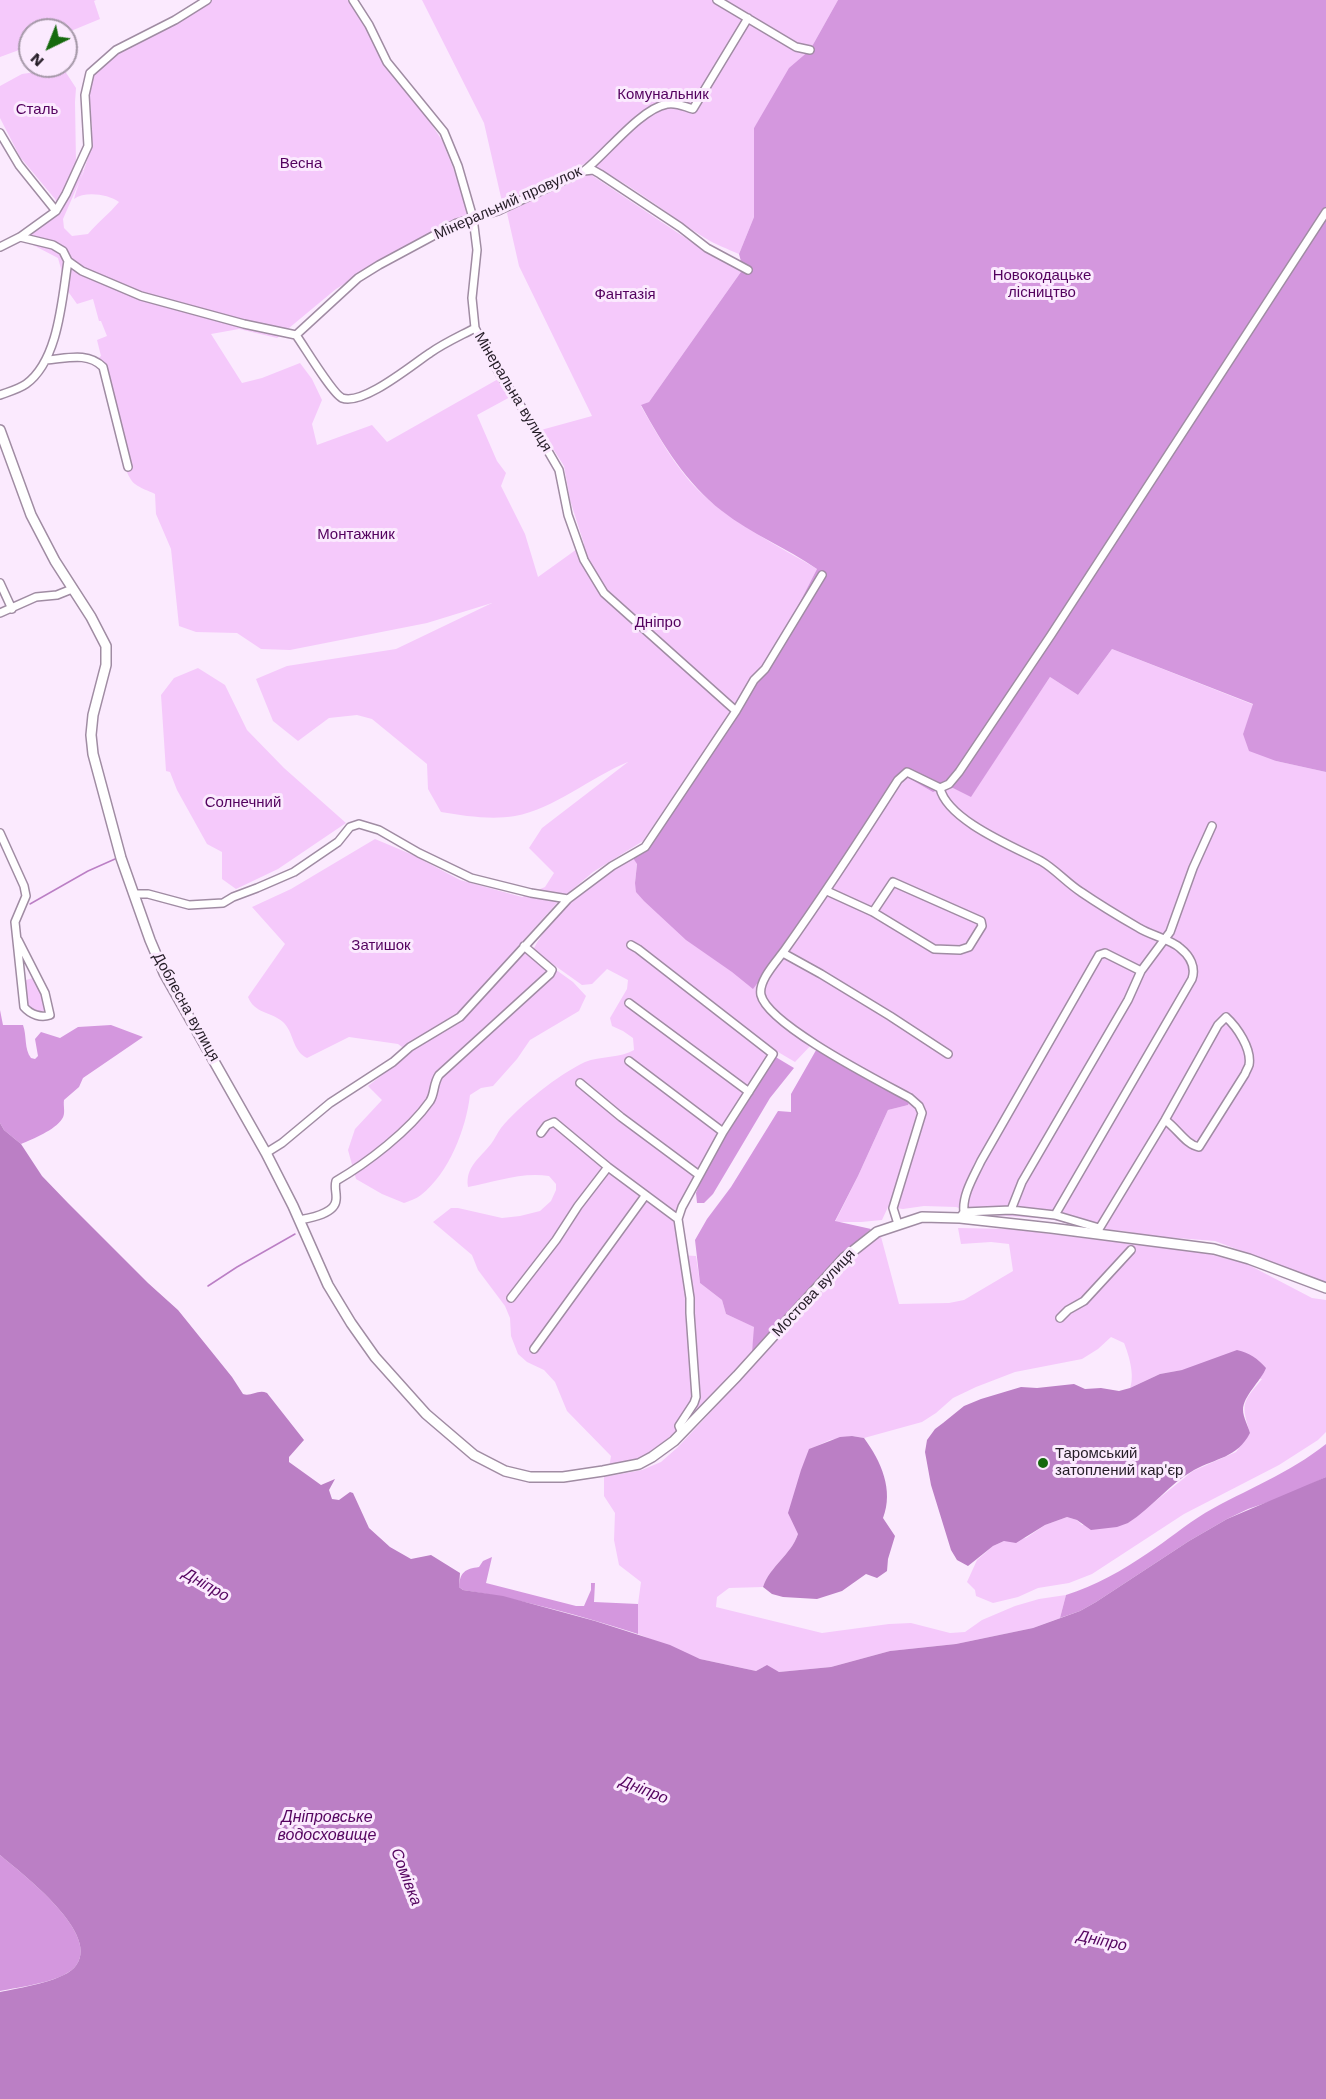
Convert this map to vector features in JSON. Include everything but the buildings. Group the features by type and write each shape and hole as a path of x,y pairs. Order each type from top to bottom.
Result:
{"street":[{"path":"0,248 20,237 56,211 88,146 85,95 90,73 116,50 175,20 207,0"},
{"name":"Мінеральна вулиця","path":"353,0 369,25 387,62 444,132 458,166 473,218 477,250 472,298 475,328 499,373 536,429 559,470 568,514 584,560 604,593 736,711"},
{"path":"717,0 796,46 810,50"},
{"name":"Мінеральний провулок","path":"296,335 358,278 436,234 473,218 498,211 584,171 618,138 652,110 674,103 694,108 748,18"},
{"path":"0,133 19,165 56,211"},
{"path":"584,171 593,170 600,174 680,227 707,248 748,270"},
{"path":"898,1224 893,1208 922,1113 919,1106 910,1098 814,1045 772,1010 762,997 761,988 898,780 907,772 940,788 949,784 959,772 1051,635 1326,212"},
{"path":"20,237 63,251 68,261 82,271 141,296 244,324 296,335 341,398 355,399 402,375 431,352 475,328"},
{"path":"0,395 26,384 46,360 57,328 68,261"},
{"path":"46,360 77,357 91,359 103,367 128,467"},
{"name":"Доблесна вулиця","path":"0,430 31,515 106,646 106,665 93,715 91,735 93,754 121,858 164,973 266,1153 328,1285 351,1323 375,1357 426,1414 474,1455 518,1475"},
{"path":"266,1153 282,1143 330,1103 384,1068 410,1047 460,1017 568,899 612,866 645,848 754,680 765,669 822,575"},
{"path":"0,583 12,609"},
{"path":"0,613 36,597 57,595 72,589"},
{"path":"940,788 942,796 952,808 970,822 1011,847 1040,860 1081,892 1140,929 1178,945 1188,955 1195,972 1055,1215"},
{"path":"134,894 148,894 189,905 223,903 232,897 294,872 338,842 350,827 358,824 379,830 419,853 471,878 531,893 568,899"},
{"path":"1011,1210 1022,1182 1128,1000 1141,971 1170,933 1193,868 1212,826"},
{"path":"0,833 24,886 26,896 15,922 24,1007 39,1016 50,1015 45,993 18,940"},
{"path":"827,891 873,912 934,950 960,951 969,947 982,926 981,921 893,882 873,912"},
{"path":"631,945 706,1000 773,1054 723,1132 682,1207 678,1219 690,1298 696,1397 679,1426 682,1433"},
{"path":"299,1220 328,1211 334,1206 336,1180 375,1154 418,1116 434,1094 434,1082 439,1075 550,974 552,970 524,946"},
{"path":"783,953 890,1016 948,1054"},
{"path":"1141,971 1105,953 1099,955 981,1161 965,1198 962,1215 1011,1210 1055,1215 1098,1231 1166,1120 1218,1025 1226,1017 1241,1037 1247,1052 1249,1064 1239,1084 1199,1148 1191,1144 1166,1120"},
{"path":"629,1003 749,1092"},
{"path":"629,1061 723,1132"},
{"path":"580,1083 621,1117 699,1175"},
{"path":"541,1133 547,1125 554,1122 645,1196 678,1219"},
{"path":"511,1298 608,1167"},
{"path":"534,1349 645,1196"},
{"name":"Мостова вулиця","path":"518,1475 530,1478 563,1477 639,1464 659,1454 737,1376 844,1258 874,1234 922,1217 962,1215 1098,1231 1214,1249 1249,1258 1326,1288"},
{"path":"1060,1318 1068,1310 1084,1301 1131,1250"}],"green space":[{"path":"0,0 96,0 94,1 100,19 78,28 78,18 18,18 18,50 0,57"},
{"path":"212,0 352,0 393,74 423,111 443,142 469,216 404,248 336,289 277,338 239,329 211,334 242,383 300,363 312,379 322,400 312,424 317,445 372,425 387,442 500,378 512,396 477,415 497,461 506,473 501,486 525,534 538,577 584,544 570,500 564,466 541,430 592,416 519,266 507,213 547,189 590,174 693,243 743,269 649,402 641,406 674,461 698,490 740,523 817,569 785,631 643,841 593,872 557,903 520,944 573,982 586,996 579,1011 530,1040 493,1086 481,1088 470,1095 465,1122 448,1163 431,1186 415,1199 404,1203 356,1179 348,1150 355,1129 382,1100 368,1086 410,1053 398,1044 349,1037 307,1058 302,1055 287,1026 255,1007 248,997 285,944 252,907 291,889 375,839 413,855 460,880 522,897 545,887 554,873 529,848 542,828 628,762 558,800 530,812 506,817 469,816 441,812 428,789 427,764 372,719 357,715 329,718 298,741 273,721 256,679 287,666 396,649 492,603 427,623 290,650 261,649 237,633 196,632 179,626 171,549 156,514 155,494 135,484 123,462 96,360 101,356 97,340 107,336 99,321 93,299 77,304 67,290 58,258 33,245 29,232 60,210 55,199 20,157 0,118 0,86 18,76 18,78 70,78 76,88 76,163 84,171 91,141 89,84 91,77 96,69 116,54 177,23","holes":["81,179 74,199 96,194 119,202 88,234 72,236 64,228 63,219"]},
{"name":"Комунальник","path":"422,0 838,0 810,50 754,128 754,217 739,254 709,240 632,188 586,163 503,206 484,123"},
{"name":"Новокодацьке лісництво","path":"838,0 1326,0 1326,772 1276,761 1249,751 1243,734 1253,704 1112,649 1078,695 1050,677 971,797 949,786 933,792 900,773 826,892 753,989 686,940 644,901 636,892 637,864 633,858 785,631 817,569 745,527 709,500 676,463 641,405 649,402 743,269 739,254 754,217 754,128 789,68 810,50"},
{"path":"1112,649 1254,705 1243,734 1276,761 1326,772 1326,1283 1215,1241 1087,1229 1050,1219 979,1214 956,1207 924,1206 903,1209 888,1207 882,1220 835,1222 888,1110 908,1105 814,1042 795,1062 773,1049 717,1137 676,1212 679,1255 696,1256 700,1283 722,1300 726,1314 755,1327 752,1352 660,1450 641,1460 609,1468 611,1456 567,1411 555,1382 544,1370 527,1362 518,1354 511,1336 510,1318 505,1306 478,1270 472,1255 433,1222 451,1208 502,1218 540,1211 551,1201 556,1190 556,1184 549,1176 518,1176 468,1187 471,1168 509,1119 552,1082 585,1062 634,1050 633,1038 612,1026 610,1018 627,989 628,980 607,969 592,984 582,985 533,950 542,935 563,909 589,885 633,858 637,863 635,883 753,988 826,892 900,773 911,779 949,786 971,796 1050,677 1078,695"},
{"name":"Солнечний","path":"198,668 225,685 247,730 284,768 346,823 278,869 236,889 222,879 222,852 207,844 177,790 170,772 166,771 161,695 174,678"},
{"path":"36,977 47,1008 40,1012 26,1007 23,981"},
{"path":"0,1010 3,1025 23,1025 27,1051 31,1058 35,1059 38,1056 35,1039 41,1032 60,1038 78,1027 111,1025 143,1037 83,1078 79,1087 64,1100 64,1115 59,1123 43,1134 21,1144 4,1130 0,1123"},
{"path":"819,1045 911,1095 908,1105 888,1110 835,1221 871,1229 832,1263 752,1352 754,1327 726,1314 722,1300 700,1283 695,1240 778,1111 791,1112 791,1094"},
{"path":"774,1056 794,1068 770,1098 713,1194 704,1203 697,1203 696,1193 702,1178 725,1135"},
{"path":"958,1228 1011,1229 1205,1253 1247,1264 1312,1298 1326,1300 1326,1432 1318,1440 1279,1465 1184,1514 1092,1574 1069,1583 1038,1588 1018,1597 993,1603 976,1596 975,1590 967,1582 977,1560 993,1546 1004,1541 1026,1538 1045,1525 1067,1517 1077,1520 1082,1525 1128,1523 1193,1471 1236,1452 1250,1433 1245,1415 1245,1404 1250,1393 1262,1379 1182,1370 1160,1374 1130,1388 1132,1372 1126,1348 1124,1343 1111,1337 1082,1359 1015,1372 976,1387 953,1398 922,1422 864,1438 852,1436 830,1440 810,1449 798,1534 795,1541 770,1573 763,1587 729,1588 717,1597 716,1607 822,1633 911,1623 950,1633 965,1632 982,1620 1015,1606 1066,1595 1060,1618 1033,1628 956,1644 890,1651 831,1667 779,1672 763,1667 756,1671 700,1659 638,1634 641,1582 619,1565 614,1540 615,1513 604,1496 604,1477 642,1470 661,1462 678,1447 760,1359 851,1254 880,1233 899,1304 949,1303 964,1300 1013,1271 1009,1244 991,1242 961,1244"},
{"path":"1326,1444 1326,1477 1227,1519 1096,1602 1060,1618 1066,1595 1119,1571 1190,1522 1282,1473"},
{"path":"492,1557 486,1583 576,1606 584,1606 591,1590 591,1583 595,1583 594,1602 638,1604 638,1634 552,1609 463,1590 459,1587 464,1572 479,1567 483,1561"},
{"path":"0,1855 41,1890 70,1923 78,1939 81,1955 74,1968 68,1973 39,1983 0,1991"}],"water":[{"name":"Дніпровське водосховище","path":"0,1123 4,1130 21,1144 42,1176 148,1283 178,1310 243,1394 267,1393 304,1440 289,1457 289,1462 321,1485 335,1479 329,1490 332,1499 339,1500 350,1492 353,1493 369,1528 390,1547 411,1559 431,1555 460,1573 459,1587 463,1590 503,1596 595,1621 670,1645 700,1659 756,1671 767,1665 779,1672 831,1667 890,1651 956,1644 1033,1628 1080,1611 1227,1519 1326,1477 1326,2099 0,2099 0,1992 39,1984 68,1973 74,1968 81,1955 78,1939 70,1923 41,1890 0,1855"},
{"path":"1237,1350 1253,1356 1266,1368 1244,1405 1244,1416 1250,1433 1239,1448 1185,1476 1128,1523 1117,1527 1091,1530 1077,1520 1067,1517 1045,1525 1016,1543 1004,1541 993,1546 968,1566 957,1560 951,1550 931,1485 925,1452 927,1440 935,1429 964,1406 1021,1387 1037,1388 1074,1384 1085,1389 1101,1388 1119,1391 1160,1374 1182,1370"},
{"path":"840,1437 864,1438 876,1456 884,1476 887,1497 883,1518 895,1536 887,1571 877,1578 866,1574 842,1591 817,1599 772,1594 763,1587 770,1573 791,1548 798,1534 788,1513 809,1449"}],"waterway":[{"path":"30,904 88,871 115,859"},
{"path":"208,1286 295,1234"}],"place":[{"name":"Таромський затоплений кар'єр","path":"1043,1463"}],"park label":[{"name":"Сталь","path":"37,110"},
{"name":"Весна","path":"301,164"},
{"name":"Фантазія","path":"625,295"},
{"name":"Монтажник","path":"356,535"},
{"name":"Дніпро","path":"658,623"},
{"name":"Затишок","path":"381,946"}],"water label":[{"name":"Дніпро","path":"206,1585"},
{"name":"Дніпро","path":"644,1790"},
{"name":"Сомівка","path":"406,1877"},
{"name":"Дніпро","path":"1102,1941"}]}
